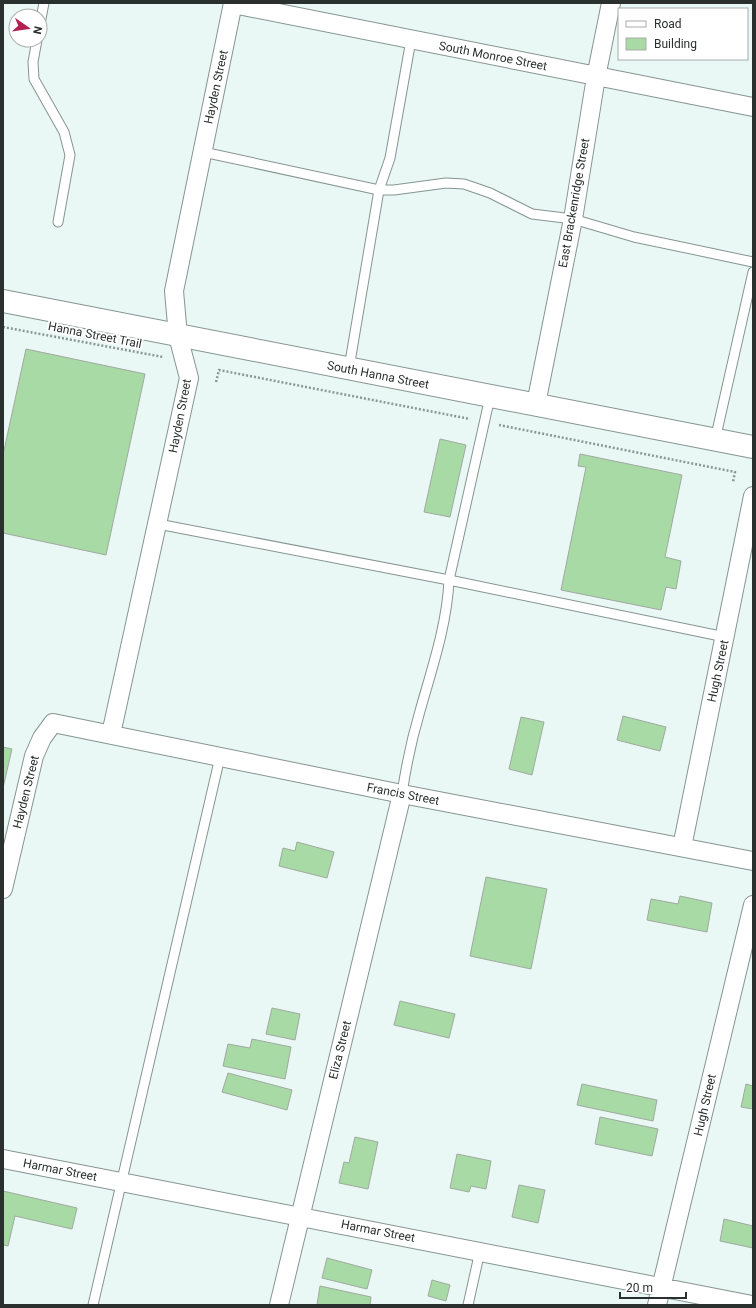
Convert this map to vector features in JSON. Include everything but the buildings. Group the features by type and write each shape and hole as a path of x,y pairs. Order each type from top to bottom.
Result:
{"street":[{"name":"South Monroe Street","path":"230,3 753,107"},
{"name":"Hayden Street","path":"111,734 189,378 178,336 174,291 203,152 230,3"},
{"name":"East Brackenridge Street","path":"536,404 573,219 596,77 611,3"},
{"name":"South Hanna Street","path":"3,300 178,336 753,447"},
{"name":"Hugh Street","path":"682,846 753,496"},
{"name":"Hayden Street","path":"3,889 34,756 42,738 53,723"},
{"name":"Francis Street","path":"53,723 402,794 682,846 753,861"},
{"name":"Eliza Street","path":"279,1305 402,794"},
{"name":"Hugh Street","path":"659,1297 753,905"},
{"name":"Harmar Street","path":"3,1159 480,1251 659,1297 752,1305"}],"lane":[{"path":"349,369 379,190 390,158 411,40"},
{"path":"35,48 32,62 34,79 64,132 70,155 58,222"},
{"path":"203,152 379,190 394,190 446,183 464,184 490,193 532,214 573,219 634,237 753,262"},
{"path":"715,440 753,272"},
{"path":"402,794 407,761 438,650 448,597 449,580 490,397"},
{"path":"158,524 449,580 725,637"},
{"path":"93,1305 220,757"},
{"path":"468,1305 480,1251"}],"path":[{"name":"Hanna Street Trail","path":"3,326 169,358"}]}
